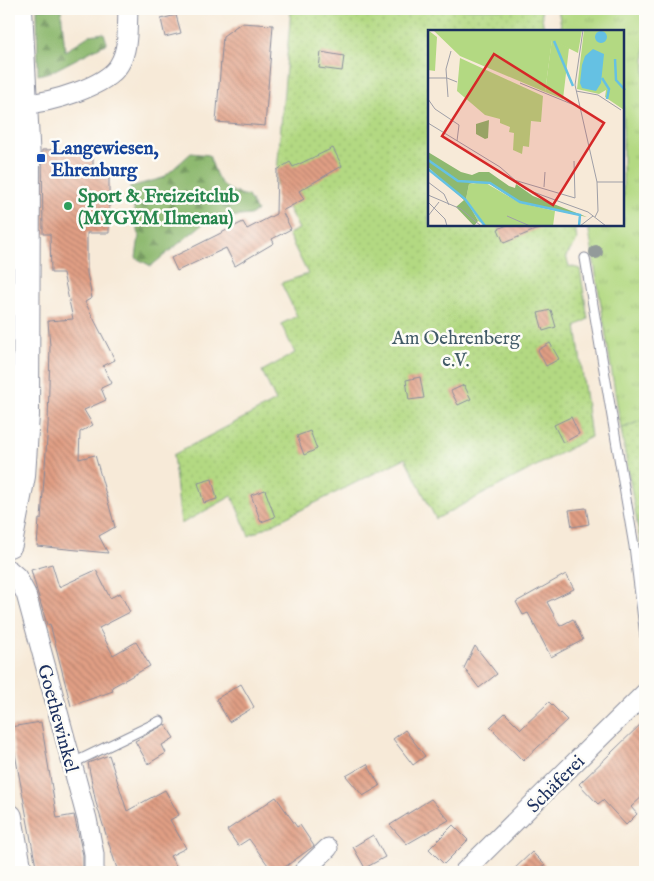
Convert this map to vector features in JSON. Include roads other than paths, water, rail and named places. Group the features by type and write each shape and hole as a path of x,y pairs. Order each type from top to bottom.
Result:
{"main road":[{"path":"9,544 22,476 26,434 27,161 19,9"},
{"path":"9,817 19,872"}],"street":[{"path":"24,104 53,100 72,94 107,77 118,67 127,36 128,9"},
{"name":"Goethewinkel","path":"9,570 17,577 26,594 71,764 88,819 94,854 94,872"},
{"name":"Schäferei","path":"464,872 645,693"},
{"path":"303,872 328,848"}],"lane":[{"path":"584,258 634,546 645,636"},
{"path":"71,764 160,721"}],"place":[{"name":"Langewiesen, Ehrenburg","path":"41,158"},
{"name":"Sport & Freizeitclub (MYGYM Ilmenau)","path":"68,206"}],"park label":[{"name":"Am Oehrenberg e.V.","path":"456,348"}]}
